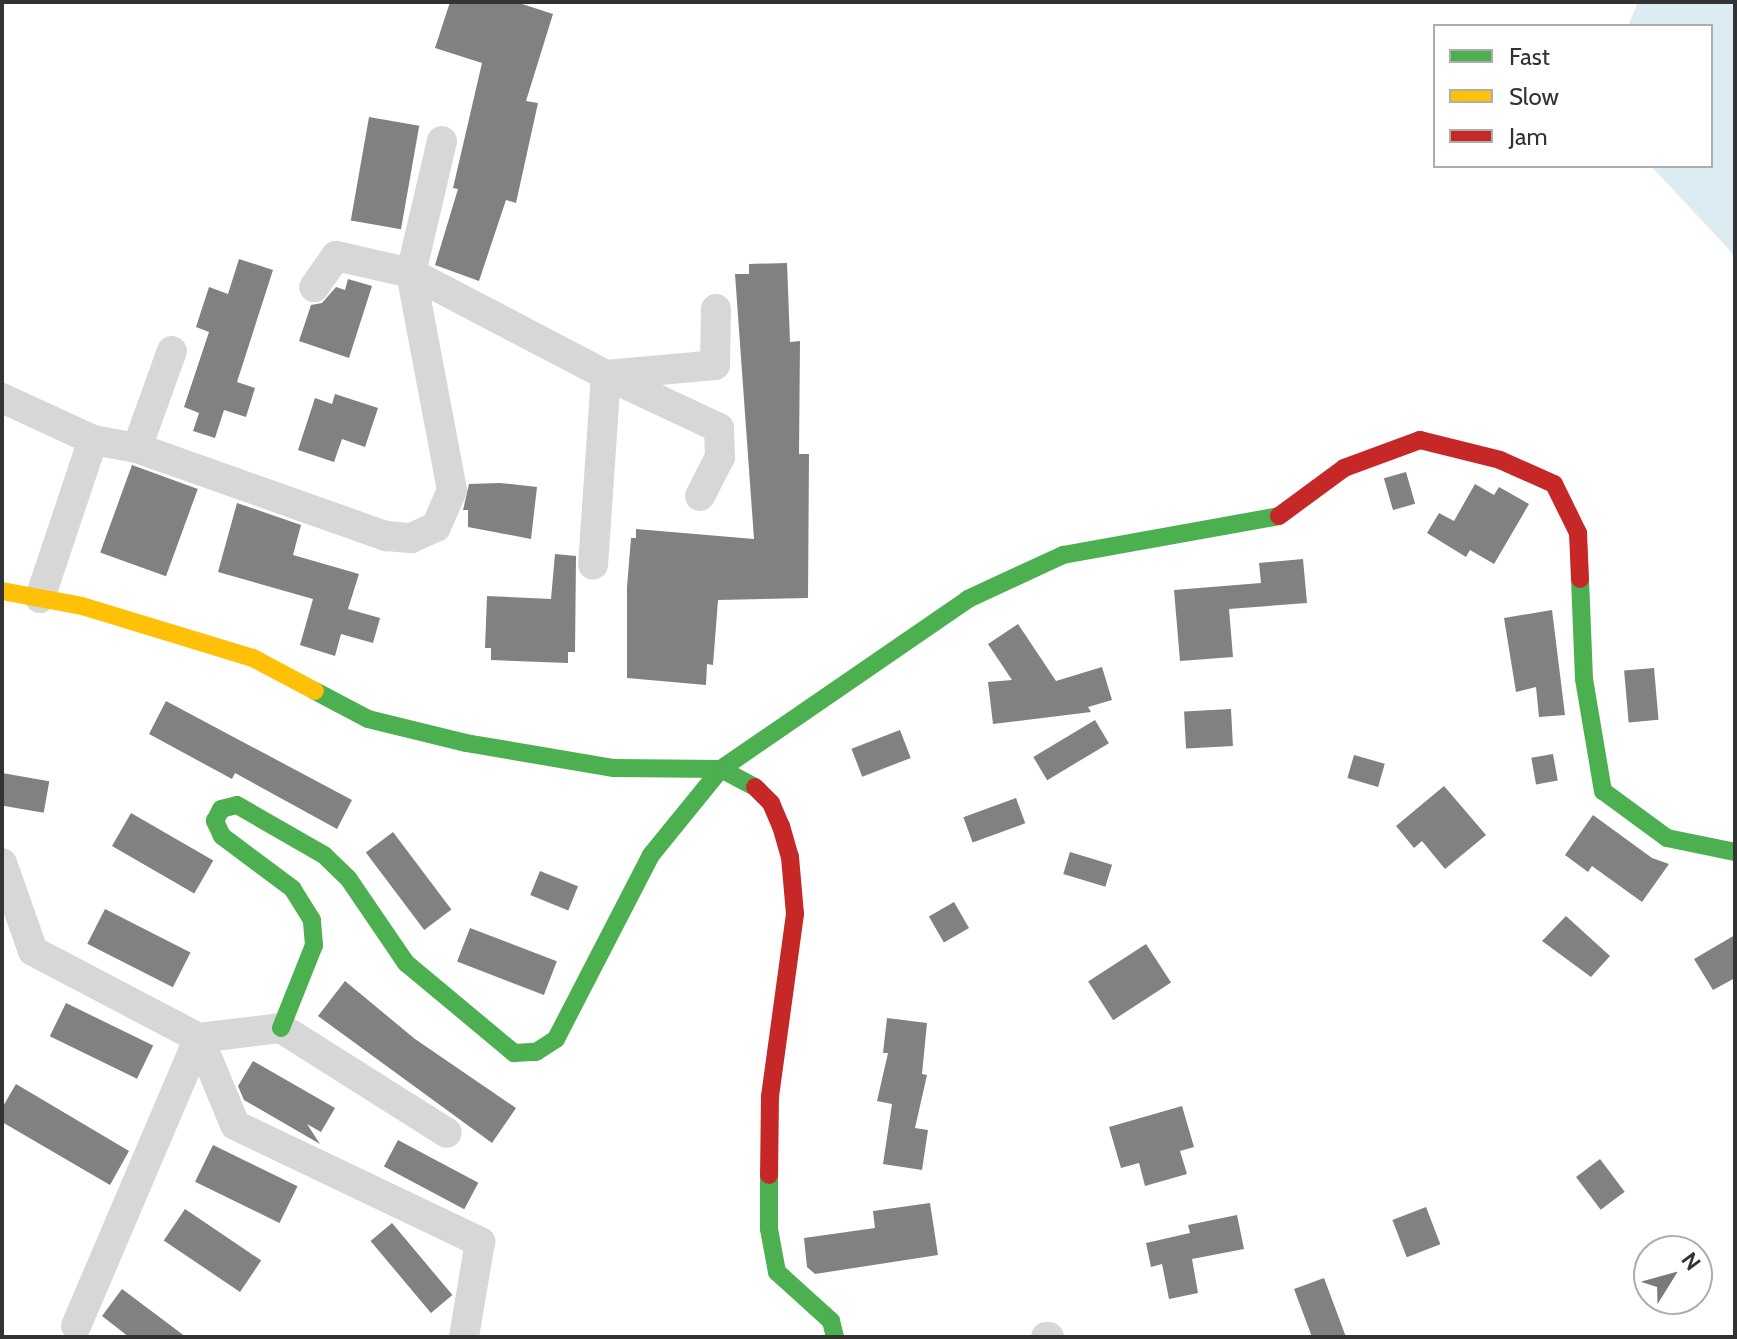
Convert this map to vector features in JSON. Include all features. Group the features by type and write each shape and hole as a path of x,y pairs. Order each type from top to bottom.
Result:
{"main road":[{"path":"281,1028 314,945 312,920 293,889 222,836 215,821 221,809 237,805 324,855 348,878 406,963 514,1053 536,1052 556,1039 651,855 721,769 968,599 1063,555 1277,517 1344,468 1420,440 1500,460 1554,484 1578,533 1584,679 1603,791 1667,838 1735,852"},
{"path":"2,591 40,598 253,658 368,719 466,743 614,768 721,769 748,779 771,803 790,857 795,914 770,1096 769,1229 777,1272 831,1321 835,1337"}],"street":[{"path":"2,398 93,440 137,448 386,536 411,538 436,527 452,490 411,273 442,141"},
{"path":"314,287 336,256 411,273 606,375 719,428 720,457 700,496"},
{"path":"606,375 715,365 716,309"},
{"path":"137,448 172,351"},
{"path":"593,565 606,375"},
{"path":"40,598 93,440"},
{"path":"2,863 33,951 199,1038 281,1028 447,1133"},
{"path":"76,1326 199,1038"},
{"path":"199,1038 235,1125 480,1242 464,1337"}],"shaded area":[{"path":"1638,2 1735,2 1735,256 1653,168 1713,168 1713,24 1629,24"}],"building":[{"path":"450,2 516,2 553,14 526,101 538,103 516,203 506,200 479,281 435,265 458,189 453,188 482,63 435,48"},
{"path":"369,117 419,126 401,229 351,220"},
{"path":"239,259 273,270 237,382 255,388 246,417 224,410 215,438 193,431 199,413 184,407 209,332 196,327 209,287 228,294"},
{"path":"787,263 790,342 800,341 799,454 809,454 808,598 718,600 713,665 707,664 706,685 627,678 627,587 631,538 636,538 636,529 754,539 735,274 749,274 749,264"},
{"path":"348,279 372,286 349,358 299,341 311,305 322,303 336,287 345,290"},
{"path":"335,394 378,408 365,447 342,439 334,462 298,450 315,398 332,404"},
{"path":"132,465 198,489 166,576 100,552"},
{"path":"1406,472 1415,504 1393,510 1384,478"},
{"path":"469,484 537,487 531,539 468,527 468,510 463,510"},
{"path":"1475,484 1494,495 1499,487 1529,504 1494,564 1470,550 1466,557 1427,533 1439,513 1454,521"},
{"path":"237,503 301,525 293,555 359,574 348,609 380,618 373,643 341,634 335,656 300,645 313,599 218,572"},
{"path":"555,554 576,556 575,652 568,652 568,663 491,660 491,648 485,648 487,596 551,599"},
{"path":"1303,559 1307,603 1229,609 1233,657 1180,661 1174,590 1261,583 1259,563"},
{"path":"1552,610 1565,715 1539,717 1536,687 1516,692 1504,618"},
{"path":"1018,624 1056,681 1102,667 1112,700 1088,707 1091,712 993,724 988,682 1012,680 988,644"},
{"path":"1654,668 1659,720 1629,722 1624,671"},
{"path":"166,701 352,800 337,829 235,773 232,779 149,734"},
{"path":"1231,709 1233,746 1186,748 1184,711"},
{"path":"1095,720 1109,743 1047,780 1033,757"},
{"path":"900,730 911,758 862,777 851,749"},
{"path":"1553,754 1558,781 1536,784 1531,758"},
{"path":"1354,755 1385,764 1378,787 1347,778"},
{"path":"2,773 49,781 44,813 2,805"},
{"path":"1444,786 1486,835 1445,869 1422,841 1414,848 1396,826"},
{"path":"1016,798 1025,823 973,843 963,817"},
{"path":"131,813 213,860 194,893 112,846"},
{"path":"1593,815 1652,858 1669,864 1642,902 1592,866 1588,872 1565,855"},
{"path":"393,832 451,909 424,930 366,852"},
{"path":"1070,852 1112,865 1105,887 1063,874"},
{"path":"540,871 578,886 568,910 530,895"},
{"path":"954,902 969,928 944,942 929,916"},
{"path":"105,909 191,953 173,987 87,944"},
{"path":"1566,916 1610,956 1591,977 1542,941"},
{"path":"470,928 557,961 544,995 457,962"},
{"path":"1735,935 1735,978 1713,990 1694,959"},
{"path":"1146,944 1171,983 1113,1020 1088,982"},
{"path":"345,981 415,1039 516,1108 492,1143 318,1016"},
{"path":"66,1003 153,1046 137,1079 50,1036"},
{"path":"887,1018 927,1023 922,1074 927,1075 915,1128 928,1130 922,1170 883,1164 892,1104 877,1101 888,1053 883,1053"},
{"path":"253,1061 335,1108 321,1132 307,1124 320,1144 244,1100 238,1086"},
{"path":"16,1084 129,1151 110,1185 2,1122 2,1108"},
{"path":"1182,1106 1194,1147 1180,1151 1187,1174 1145,1186 1139,1163 1121,1168 1109,1127"},
{"path":"398,1140 478,1183 464,1209 384,1166"},
{"path":"213,1145 297,1186 280,1223 195,1182"},
{"path":"1600,1159 1625,1192 1601,1210 1576,1177"},
{"path":"930,1203 938,1255 815,1274 807,1267 804,1238 875,1228 873,1211"},
{"path":"1426,1207 1440,1244 1407,1257 1392,1220"},
{"path":"185,1209 261,1260 240,1292 164,1241"},
{"path":"1237,1215 1244,1249 1192,1259 1198,1293 1169,1299 1162,1264 1151,1267 1146,1243 1190,1233 1188,1225"},
{"path":"392,1223 452,1295 431,1313 371,1241"},
{"path":"1324,1278 1346,1337 1312,1337 1294,1289"},
{"path":"122,1289 186,1337 129,1337 102,1316"}],"traffic: fast":[{"path":"315,691 368,719 466,743 614,768 721,769 968,599 1063,555 1279,516"},
{"path":"1580,579 1584,679 1603,791 1667,838 1735,852"},
{"path":"281,1028 314,945 312,920 293,889 222,836 215,821 221,809 237,805 324,855 348,878 406,963 514,1053 536,1052 556,1039 651,855 721,769 755,787"},
{"path":"769,1175 769,1229 777,1272 831,1321 835,1337"}],"traffic: slow":[{"path":"2,591 82,606 253,658 315,691"}],"traffic: jam":[{"path":"1279,516 1344,468 1420,440 1500,460 1554,484 1578,533 1580,579"},
{"path":"755,787 771,803 781,826 790,857 795,914 770,1096 769,1175"}]}
